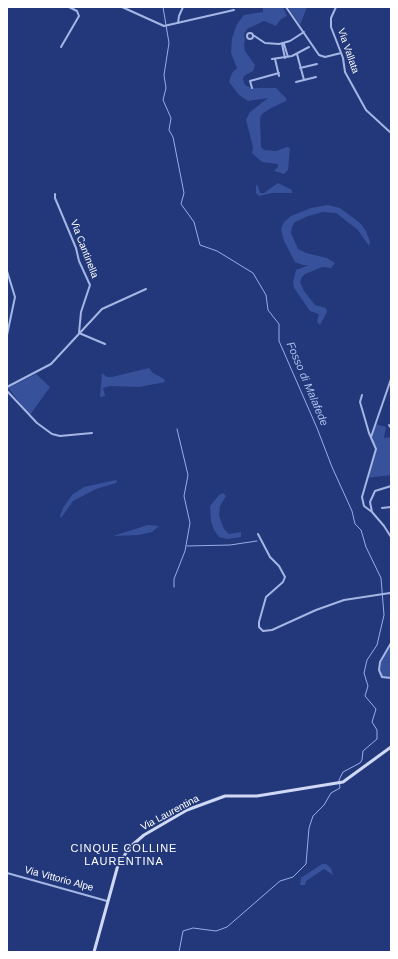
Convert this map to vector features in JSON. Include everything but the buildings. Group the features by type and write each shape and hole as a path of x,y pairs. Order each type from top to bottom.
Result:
{"main road":[{"name":"Via Laurentina","path":"94,952 118,865 130,847 144,835 187,810 231,795 257,796 339,783 351,778 391,747"}],"street":[{"path":"61,47 80,16 78,12 69,7"},
{"path":"122,7 165,26 234,10"},
{"path":"178,23 178,17 182,7"},
{"path":"286,7 321,56 325,57 341,53"},
{"name":"Via Vallata","path":"336,7 332,18 331,27 341,53 345,70 363,106 391,133"},
{"path":"253,35 265,43 283,44 304,32"},
{"path":"283,44 287,58"},
{"path":"272,59 287,58 309,47"},
{"path":"297,54 304,80"},
{"path":"275,59 279,76"},
{"path":"300,68 317,64"},
{"path":"252,88 250,81 279,73"},
{"path":"296,82 316,77"},
{"name":"Via Cantinella","path":"55,194 54,198 76,248 79,261 90,285 81,310 79,333"},
{"path":"7,271 15,297 7,335"},
{"path":"7,388 51,364 102,309 146,289"},
{"path":"79,333 106,344"},
{"path":"371,437 391,379"},
{"path":"7,391 37,423 52,434 60,436 92,433"},
{"path":"362,395 360,401 376,450 362,498 364,507 372,512 390,532 391,537"},
{"path":"372,512 370,500 374,492 391,486"},
{"path":"382,508 391,507"},
{"path":"258,534 270,557 278,565 285,577 283,582 266,597 258,622 263,631 272,630 330,604 355,597 390,593"},
{"path":"391,581 391,599"},
{"path":"391,643 381,660 379,670 382,677 391,678"},
{"name":"Via Vittorio Alpe","path":"7,873 107,901"}],"shaded area":[{"path":"263,7 283,7 287,16 281,19 276,26 264,21 247,29 244,34 245,51 255,65 253,71 244,76 243,79 245,85 251,88 276,88 286,98 286,101 271,108 262,114 260,118 261,147 264,150 276,151 287,147 290,148 288,170 284,174 274,171 278,167 278,164 262,162 252,153 253,147 246,120 250,112 268,98 248,101 239,95 229,82 232,73 237,68 231,53 232,38 237,24 244,15 263,12"},
{"path":"288,7 307,7 300,25"},
{"path":"278,183 292,190 292,193 272,193 259,196 256,193 256,185 258,186 260,193 264,193"},
{"path":"328,205 340,208 360,223 366,231 370,242 369,246 358,230 336,213 323,212 308,216 295,222 291,233 298,249 306,253 327,258 335,263 331,268 322,267 305,274 300,282 304,291 315,305 326,308 327,312 320,325 317,322 319,314 310,311 294,288 293,282 296,270 309,265 303,265 295,262 284,241 281,229 284,222 291,216 311,208"},
{"path":"149,368 153,373 164,379 165,382 139,387 110,386 103,388 105,396 100,397 102,373 107,377 112,377"},
{"path":"36,374 50,387 30,415 8,388"},
{"path":"375,424 386,427 384,438 391,437 391,475 367,478 376,449 371,437"},
{"path":"116,480 116,483 96,489 73,501 61,518 60,516 63,508 72,495 84,487"},
{"path":"223,493 226,496 220,506 219,516 224,529 229,534 241,532 241,537 228,539 219,537 214,530 211,521 210,506 219,495"},
{"path":"148,525 159,526 152,532 138,535 113,536"},
{"path":"391,643 391,678 383,678 379,674 380,664"},
{"path":"322,864 326,864 331,868 333,875 324,869 306,881 305,885 300,885 301,878"}],"waterway":[{"name":"Fosso di Malafede","path":"163,7 169,43 164,75 166,88 163,100 171,118 169,130 173,137 184,193 181,204 194,222 200,245 217,251 253,273 266,295 268,310 279,324 279,341 352,511 355,524 361,530 366,547 381,578 384,615 377,645 367,660 364,673 368,686 365,696 376,709 372,722 377,730 377,739 363,751 362,760 360,763 343,772 339,780 340,788 331,793 324,805 313,816 309,828 306,864 293,877 280,881 227,927 216,931 193,928 183,931 179,952"},
{"path":"174,587 174,579 185,551 190,523 184,496 188,475 177,429"},
{"path":"187,546 230,545 257,541"}],"district":[{"name":"CINQUE COLLINE LAURENTINA","path":"124,855"}]}
